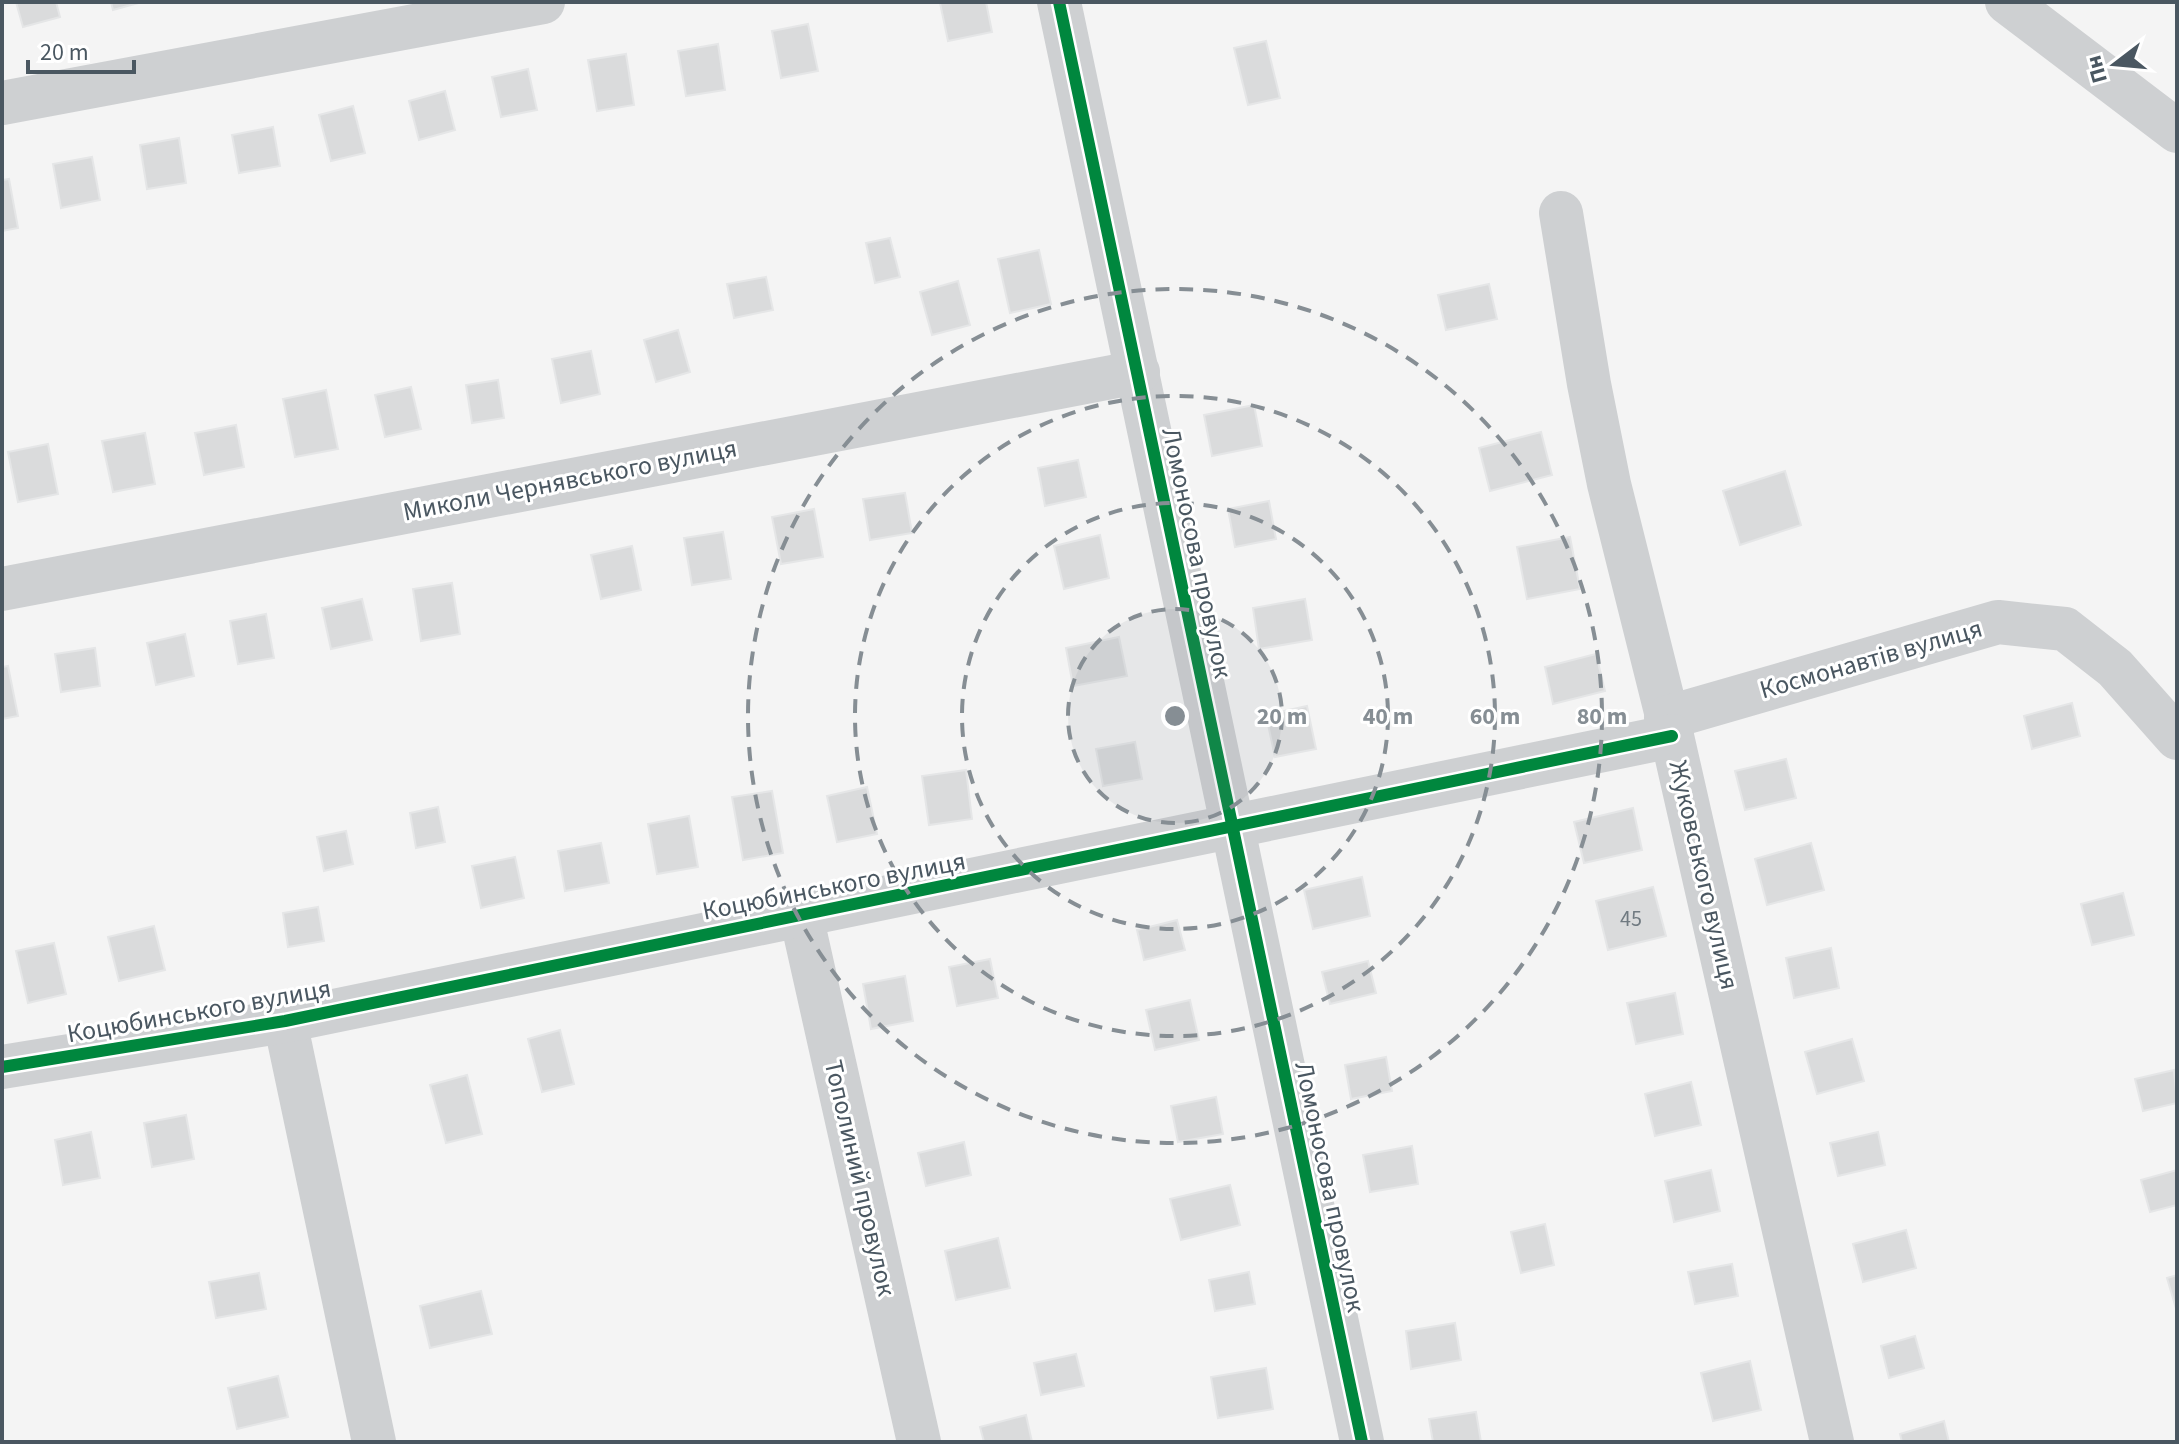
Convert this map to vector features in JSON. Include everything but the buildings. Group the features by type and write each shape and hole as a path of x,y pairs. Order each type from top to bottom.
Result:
{"street":[{"path":"2,103 543,2"},
{"name":"Ломоносова провулок","path":"1059,2 1362,1442"},
{"path":"2007,2 2177,131"},
{"name":"Жуковського вулиця","path":"1561,213 1597,427 1669,727 1832,1442"},
{"name":"Миколи Чернявського вулиця","path":"2,589 1138,372"},
{"name":"Космонавтів вулиця","path":"1669,727 1998,622 2065,629 2115,668 2177,738"},
{"name":"Коцюбинського вулиця","path":"2,1067 285,1021 1231,828 1669,727"},
{"name":"Тополиний провулок","path":"801,915 919,1442"},
{"path":"285,1021 374,1442"}],"cycle path":[{"path":"1059,2 1362,1442"},
{"path":"2,1067 285,1021 1672,736"}]}
